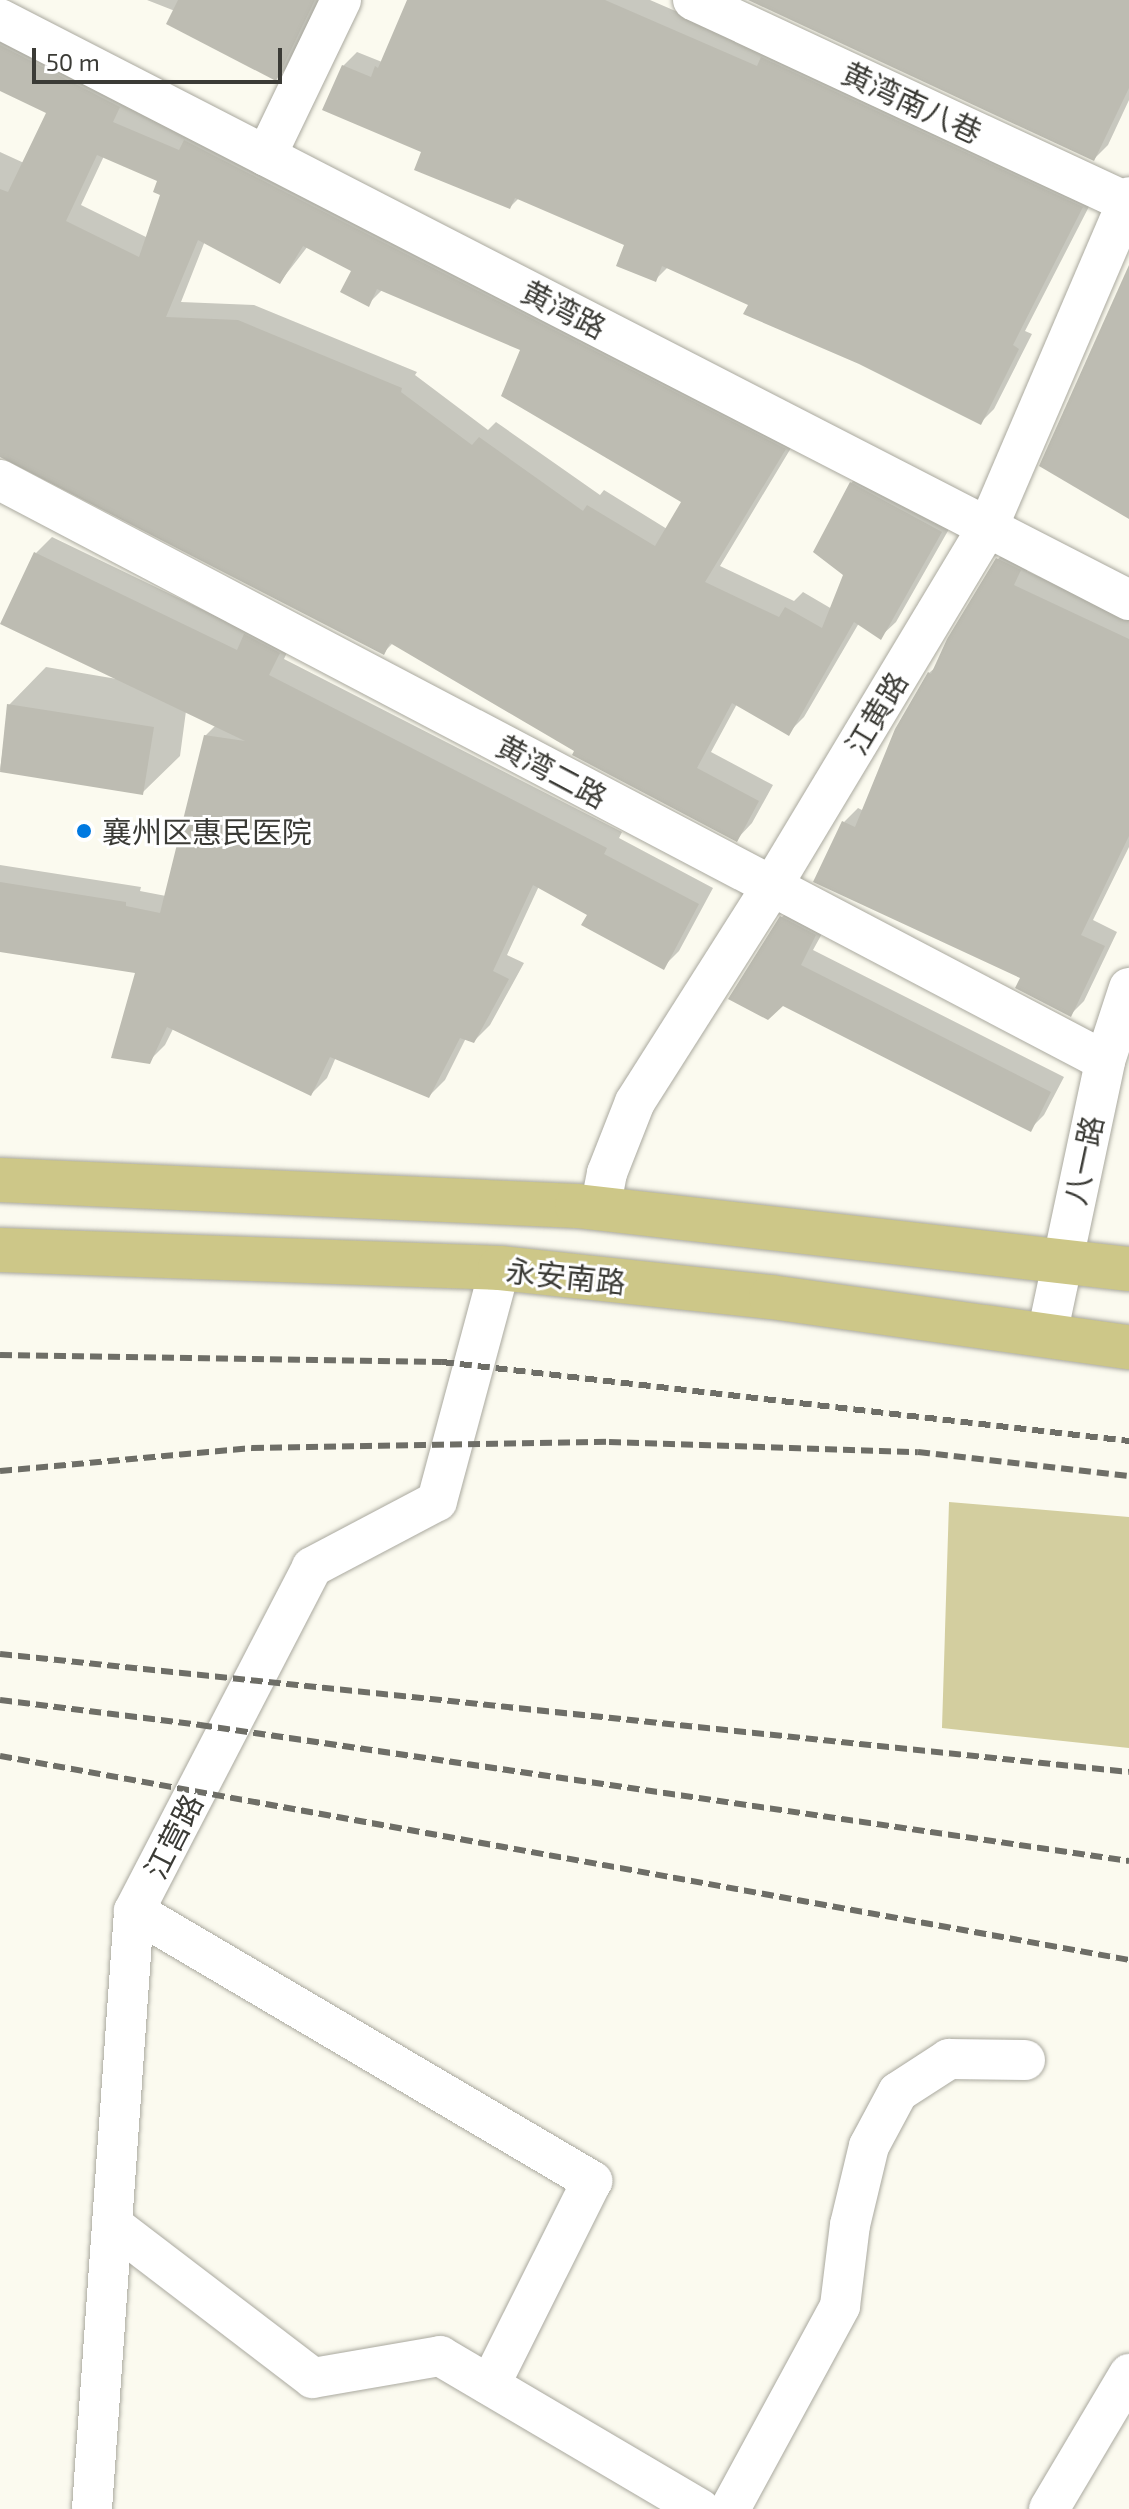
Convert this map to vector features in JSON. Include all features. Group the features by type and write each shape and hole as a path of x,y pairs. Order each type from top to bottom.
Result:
{"main road":[{"path":"0,1180 600,1209 1129,1269"},
{"name":"永安南路","path":"0,1250 500,1268 771,1297 1129,1347"}],"street":[{"path":"266,156 341,0"},
{"name":"黄湾南八巷","path":"693,0 1128,199"},
{"name":"黄湾路","path":"0,19 1129,600"},
{"name":"江黄路","path":"600,1209 607,1173 635,1102 772,886 988,527 1128,199"},
{"name":"黄湾二路","path":"0,480 1105,1061"},
{"name":"八一路","path":"1047,1335 1105,1061 1129,988"},
{"name":"江营路","path":"92,2509 134,1911 312,1567 437,1501 500,1268"},
{"path":"134,1911 592,2181 490,2385"},
{"path":"730,2509 840,2306 850,2225 869,2146 898,2092 949,2059 1025,2060"},
{"path":"114,2226 313,2378 440,2356 700,2509"},
{"path":"1049,2509 1129,2374"}],"shaded area":[{"path":"949,1502 1129,1517 1129,1748 942,1728"}],"building":[{"path":"178,0 315,0 276,81 166,24"},
{"path":"407,0 605,0 757,66 761,57 1083,207 1013,345 1019,349 981,425 859,364 743,314 748,305 662,266 656,282 616,266 624,245 515,198 510,209 414,170 421,152 322,110 342,65 371,77 375,66 378,68"},
{"path":"748,0 1129,0 1129,88 1094,161"},
{"path":"0,45 120,107 113,122 179,150 184,140 786,449 705,582 779,617 785,607 822,628 843,575 813,552 850,482 942,532 881,640 854,622 789,736 732,703 697,768 759,801 737,842 572,755 574,751 390,643 384,655 0,457 0,189 8,192 46,113 0,91","holes":["97,155 157,181 153,192 160,195 139,257 66,221","198,240 280,284 303,246 351,271 340,292 369,307 377,289 520,350 501,396 681,502 655,546 587,505 583,511 479,437 472,445 401,392 402,388 238,320 166,317"]},
{"path":"1129,265 1129,519 1039,466"},
{"path":"34,552 237,650 244,634 280,653 269,675 607,848 604,854 699,904 664,970 581,925 587,915 533,885 493,971 509,979 474,1043 460,1038 429,1098 330,1057 311,1096 167,1027 150,1064 111,1058 135,973 0,952 0,882 126,902 126,906 160,913 204,735 245,741 0,624"},
{"path":"996,558 1021,570 1014,585 1129,639 1129,836 1081,935 1105,946 1071,1017 1015,988 1020,978 813,882 842,821 855,827 895,729 928,672 931,674 947,639"},
{"path":"7,704 154,727 143,795 0,772"},
{"path":"780,916 816,935 801,965 1051,1092 1031,1132 783,1006 768,1020 728,999"}],"railway":[{"path":"0,1355 442,1362 1129,1441"},
{"path":"0,1471 252,1448 609,1442 918,1452 1129,1476"},
{"path":"0,1654 1129,1772"},
{"path":"0,1700 200,1725 1129,1861"},
{"path":"0,1756 1129,1960"}],"place":[{"name":"襄州区惠民医院","path":"84,831"}]}
